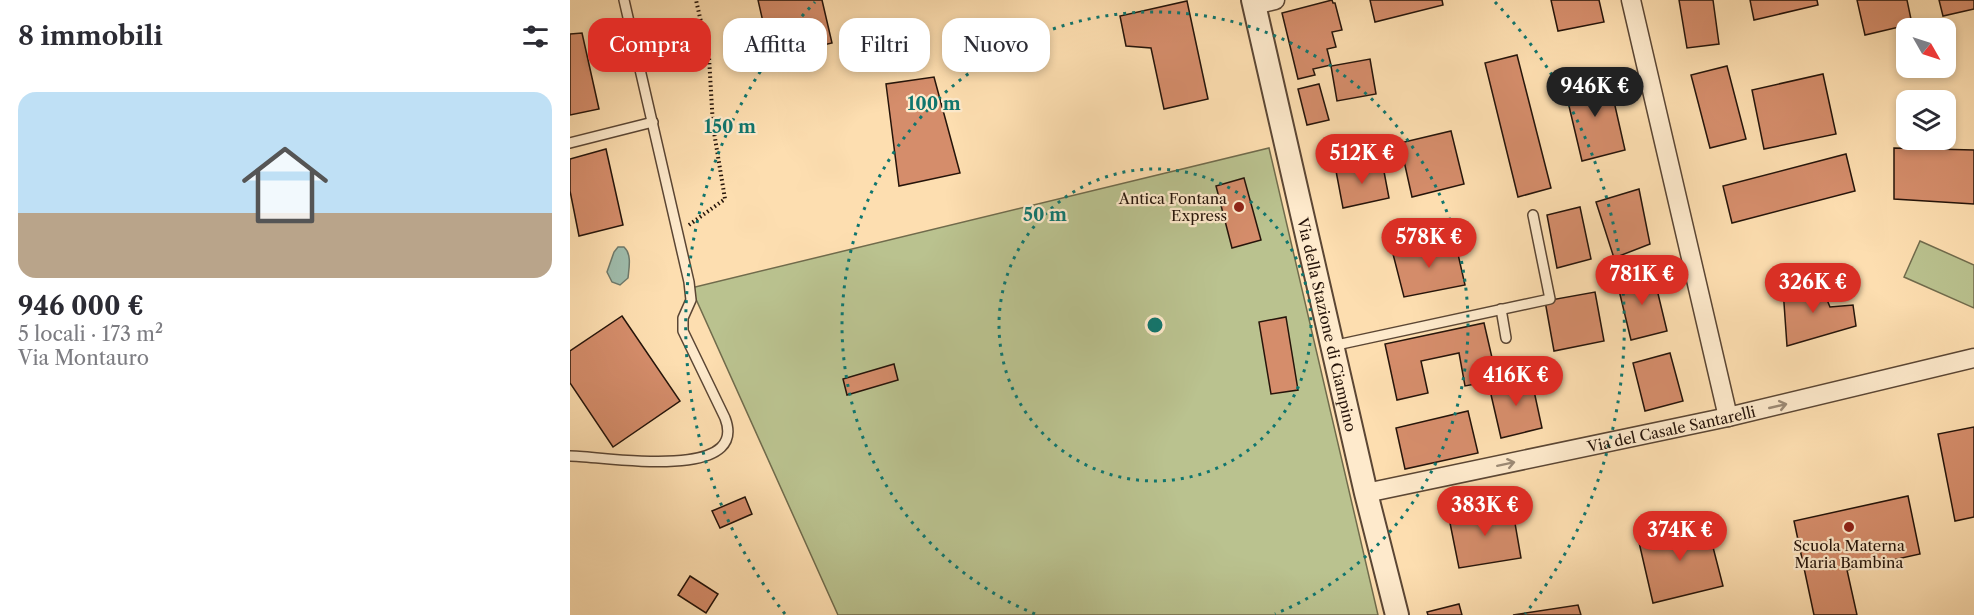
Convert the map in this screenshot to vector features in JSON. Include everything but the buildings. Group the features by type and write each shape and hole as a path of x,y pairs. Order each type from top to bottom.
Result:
{"street":[{"path":"1631,0 1728,417"},
{"name":"Via della Stazione di Ciampino","path":"1260,2 1332,346 1397,615"},
{"name":"Via del Casale Santarelli","path":"1366,492 1728,417 1974,358"}],"lane":[{"path":"570,456 660,462 681,460 713,454 720,450 728,439 729,431 725,417 682,331 683,318 691,300 679,232 624,0"},
{"path":"570,143 653,123"},
{"path":"1332,346 1550,299 1533,215"},
{"path":"1501,309 1506,338"}],"path":[{"path":"679,232 725,199 713,126 709,57 696,0"}],"green space":[{"path":"1269,148 1378,615 838,615 691,288"},
{"path":"1920,241 1974,265 1974,308 1904,277"}],"shaded area":[{"path":"618,247 624,247 627,250 629,261 628,278 620,285 612,282 607,272"}],"place":[{"name":"Antica Fontana Express","path":"1239,207"},
{"name":"Scuola Materna Maria Bambina","path":"1849,527"}]}
